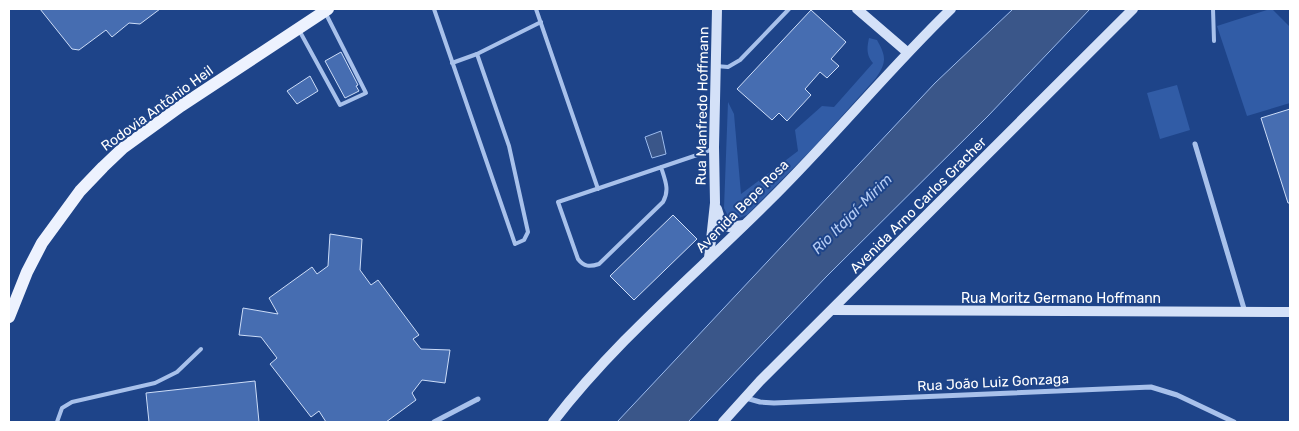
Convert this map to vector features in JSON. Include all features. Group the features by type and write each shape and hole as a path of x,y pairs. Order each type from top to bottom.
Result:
{"main road":[{"name":"Rua Manfredo Hoffmann","path":"709,258 715,203 714,147 717,9"},
{"path":"858,9 907,52"},
{"name":"Avenida Bepe Rosa","path":"553,422 593,373 620,344 744,225 834,134 907,52 951,9"},
{"name":"Avenida Arno Carlos Gracher","path":"723,422 760,381 1133,9"},
{"name":"Rodovia Antônio Heil","path":"9,317 26,272 42,243 80,191 103,166 123,148 181,106 326,10"},
{"name":"Rua Manfredo Hoffmann","path":"715,203 722,225 729,227 744,225"},
{"name":"Rua Moritz Germano Hoffmann","path":"832,310 1290,312"}],"street":[{"path":"1195,144 1245,312"},
{"name":"Rua João Luiz Gonzaga","path":"746,398 774,403 1151,387 1177,395 1233,422"},
{"path":"434,422 478,399"}],"lane":[{"path":"434,9 515,244 524,240 528,232 509,146 477,54"},
{"path":"536,9 598,189"},
{"path":"716,66 728,67 740,60 789,9"},
{"path":"1213,9 1214,41"},
{"path":"298,28 340,105 366,93 326,10"},
{"path":"452,63 477,54 541,22"},
{"path":"661,167 668,188 663,202 599,264 586,266 578,260 558,202 598,189 661,167 706,152 714,147"},
{"path":"57,422 62,408 72,402 155,383 177,372 201,349"}],"shaded area":[{"path":"1270,9 1290,27 1290,103 1247,116 1217,26"},
{"path":"869,38 877,40 884,55 884,63 876,78 815,146 747,215 734,220 728,216 724,208 728,102 734,114 741,194 798,151 795,130 822,106 834,107 873,63 868,51"},
{"path":"1177,85 1190,130 1160,139 1147,93"}],"water":[{"name":"Rio Itajaí-Mirim","path":"1013,9 1090,9 988,116 826,277 688,422 617,422 935,83"},
{"path":"661,131 666,154 652,158 645,137"}],"building":[{"path":"40,9 160,9 140,24 129,23 112,37 106,30 79,50 72,49"},
{"path":"811,10 846,42 831,59 839,66 827,78 820,72 805,89 811,95 787,121 779,113 772,120 737,89"},
{"path":"341,52 358,85 356,86 359,91 345,98 325,61"},
{"path":"310,76 318,91 297,104 287,91"},
{"path":"1290,109 1290,203 1288,203 1261,118"},
{"path":"673,215 697,239 634,300 610,276"},
{"path":"330,234 362,239 360,270 371,285 378,280 419,335 413,339 421,349 450,350 445,383 422,380 412,393 416,400 386,422 326,422 319,411 311,417 270,364 277,358 261,337 239,335 243,308 278,314 269,298 312,267 317,274 328,266"},
{"path":"255,381 259,422 149,422 146,393"}]}
